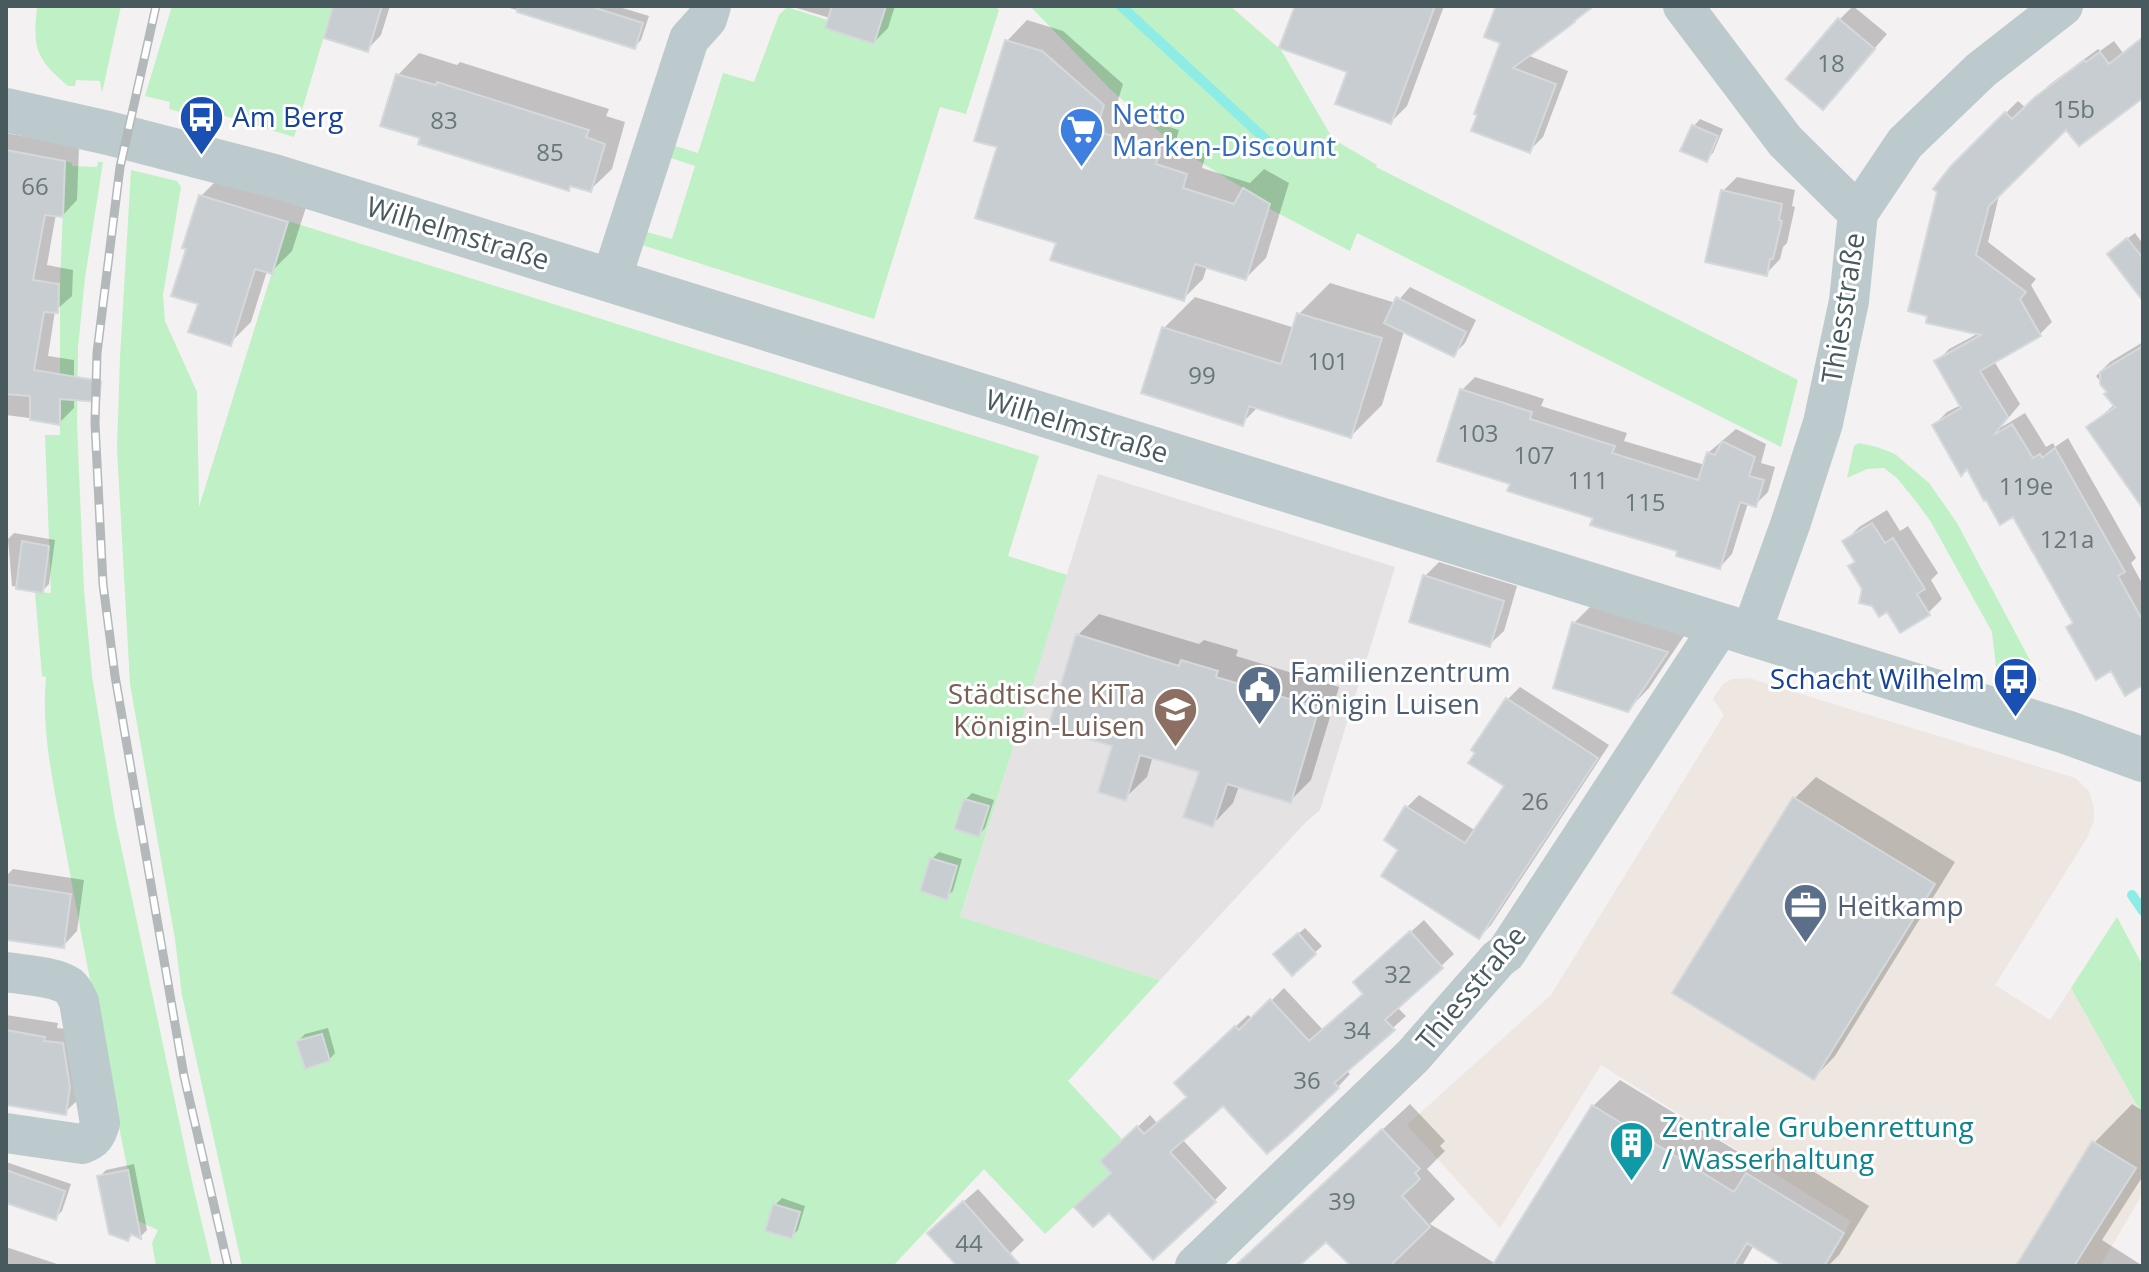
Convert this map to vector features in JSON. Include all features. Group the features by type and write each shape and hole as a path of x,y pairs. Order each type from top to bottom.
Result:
{"street":[{"path":"611,280 689,39 707,19 711,6"},
{"path":"1683,6 1785,141 1858,213"},
{"name":"Thiesstraße","path":"1195,1266 1413,1056 1506,953 1735,631 1790,525 1823,423 1849,301 1858,213 1905,143 1981,70 2063,6"},
{"name":"Wilhelmstraße","path":"6,110 260,172 2066,732 2143,760"},
{"path":"6,972 61,982 75,993 100,1123 92,1140 82,1144 6,1133"}],"shaded area":[{"name":"Städtische KiTa Königin-Luisen","path":"1098,474 1395,567 1320,810 1160,980 960,918"},
{"path":"1749,678 2075,778 2089,791 2094,821 2087,838 1995,985 2050,1020 2071,988 2143,1116 2143,1193 2100,1266 1827,1266 1851,1221 1601,1065 1500,1228 1407,1125 1551,995 1724,715 1713,699 1723,684 1732,679"}],"green space":[{"path":"37,6 121,6 102,93 100,81 76,80 75,86 68,86 43,60 36,43"},
{"path":"172,6 333,6 294,137 222,115 192,115 169,109 170,102 145,96"},
{"path":"886,6 995,6 999,10 966,114 940,107 874,319 639,244 643,231 672,239 695,166 668,157 672,145 698,153 723,73 754,82 779,15 787,7 827,20 825,28 874,44"},
{"path":"1030,6 1230,6 1281,50 1333,139 1376,167 1798,380 1781,447 1357,233 1350,251 1268,208 1269,204 1179,149 1110,89"},
{"path":"65,161 72,163 72,166 97,167 98,162 103,162 78,347 77,425 84,590 92,676 115,818 212,1266 156,1266 152,1243 158,1230 138,1221 48,747 46,677 42,676 35,592 51,593 45,435 60,435 60,283"},
{"path":"131,170 177,181 181,187 163,295 165,321 197,392 199,507 288,221 1039,456 1008,556 1067,575 960,917 1160,980 1068,1081 1133,1151 1045,1234 984,1169 893,1266 242,1266 182,995 130,684 117,448"},
{"path":"1859,443 1895,454 1929,483 1957,523 2041,681 1996,667 1992,632 1931,522 1897,478 1884,468 1867,469 1847,478 1854,446"},
{"path":"2117,917 2143,966 2143,1116 2071,988"}],"building":[{"path":"333,6 382,6 368,52 324,38"},
{"path":"518,6 589,6 643,23 635,49 517,12"},
{"path":"832,6 886,6 874,44 825,28"},
{"path":"1295,6 1435,6 1391,124 1335,104 1347,72 1279,48"},
{"path":"1496,6 1594,6 1513,68 1556,84 1530,153 1471,131 1477,115 1474,114 1500,43 1484,37"},
{"path":"1838,18 1875,49 1823,110 1786,79"},
{"path":"2143,37 2143,98 2079,146 2066,130 1989,206 1976,255 2026,292 2020,299 2041,336 1980,371 2008,417 1994,435 2012,424 2033,458 2040,454 2042,458 2055,448 2125,572 2118,576 2143,621 2143,685 2125,696 2111,671 2096,680 2066,627 2073,623 2013,517 2000,525 1967,469 1961,476 1932,425 1961,408 1934,361 1981,335 1926,323 1927,316 1908,311 1937,192 1933,189 1951,166 2005,112 2012,119 2084,60 2086,62 2100,52 2109,64"},
{"name":"Netto Marken-Discount","path":"1005,40 1042,51 1104,105 1096,131 1160,150 1156,164 1187,174 1183,188 1234,204 1243,188 1270,204 1246,280 1195,264 1184,301 1050,260 1056,243 975,218 997,147 974,141"},
{"path":"396,74 436,85 437,82 589,130 586,137 605,144 591,192 570,186 569,191 418,144 420,138 380,126"},
{"path":"1692,125 1718,136 1707,162 1680,151"},
{"path":"6,150 65,161 63,217 45,215 33,280 59,284 58,313 44,312 34,370 101,381 99,402 60,399 60,425 30,420 30,396 6,394"},
{"path":"1721,190 1782,204 1779,220 1782,221 1767,276 1705,262"},
{"path":"199,195 288,222 272,274 255,269 231,346 188,332 198,304 171,296"},
{"path":"2127,238 2143,258 2143,301 2107,254"},
{"path":"1396,297 1466,332 1454,357 1384,323"},
{"path":"1297,313 1382,338 1351,438 1249,406 1243,426 1141,393 1162,327 1281,364"},
{"path":"2143,346 2143,509 2086,427 2115,407 2104,394 2107,392 2100,384 2100,372"},
{"path":"1460,389 1532,412 1530,419 1615,446 1612,453 1698,480 1707,452 1715,455 1722,441 1755,457 1749,476 1764,480 1756,507 1740,502 1720,569 1676,556 1677,551 1590,525 1593,518 1507,491 1510,484 1437,461"},
{"path":"1872,523 1885,543 1893,538 1925,589 1917,594 1930,615 1900,633 1887,612 1879,617 1872,606 1859,603 1862,589 1848,566 1855,562 1842,541"},
{"path":"22,541 49,546 43,593 16,589"},
{"path":"1423,575 1504,601 1490,647 1409,622"},
{"path":"1572,622 1668,652 1628,712 1553,688"},
{"path":"1076,634 1179,666 1181,660 1218,671 1216,677 1319,708 1291,803 1227,784 1213,827 1183,817 1199,772 1140,755 1126,801 1098,792 1112,746 1048,727"},
{"path":"1506,698 1598,758 1479,939 1381,876 1398,850 1384,840 1405,806 1465,843 1504,786 1468,763 1475,753 1471,750"},
{"path":"1793,797 1935,884 1814,1080 1672,993"},
{"path":"964,799 989,806 979,837 954,829"},
{"path":"930,858 957,866 947,900 920,891"},
{"path":"6,884 71,894 64,948 6,940"},
{"path":"1410,931 1443,968 1385,1020 1395,1030 1334,1083 1339,1088 1288,1136 1267,1154 1223,1106 1170,1152 1216,1202 1153,1260 1109,1213 1093,1227 1074,1207 1111,1173 1100,1161 1137,1126 1144,1134 1187,1097 1174,1083 1235,1026 1239,1030 1270,999 1309,1041 1363,994 1353,982"},
{"path":"1298,933 1316,954 1292,976 1273,954"},
{"path":"6,1030 63,1043 70,1087 66,1115 6,1105"},
{"path":"322,1034 330,1061 305,1069 296,1041"},
{"name":"Zentrale Grubenrettung / Wasserhaltung","path":"1592,1105 1734,1192 1746,1173 1844,1233 1824,1266 1784,1266 1747,1243 1733,1266 1492,1266"},
{"path":"1382,1129 1420,1169 1415,1173 1420,1179 1402,1196 1430,1227 1390,1266 1351,1266 1326,1242 1299,1266 1235,1266"},
{"path":"2092,1141 2136,1168 2074,1266 2016,1266"},
{"path":"6,1170 65,1191 56,1220 6,1203"},
{"path":"128,1170 141,1239 131,1234 128,1241 109,1234 97,1176"},
{"path":"963,1201 1021,1266 957,1266 927,1233"},
{"path":"773,1204 800,1212 792,1239 765,1231"}],"waterway":[{"path":"1121,6 1275,148"},
{"path":"2132,895 2143,911"}],"railway":[{"path":"156,6 120,167 97,353 95,423 103,584 115,676 184,1076 228,1266"}],"place":[{"name":"Am Berg","path":"201,156"},
{"name":"Netto Marken-Discount","path":"1081,169"},
{"name":"Schacht Wilhelm","path":"2016,718"},
{"name":"Familienzentrum Königin Luisen","path":"1259,727"},
{"name":"Städtische KiTa Königin-Luisen","path":"1176,749"},
{"name":"Heitkamp","path":"1806,945"},
{"name":"Zentrale Grubenrettung / Wasserhaltung","path":"1631,1182"}]}
